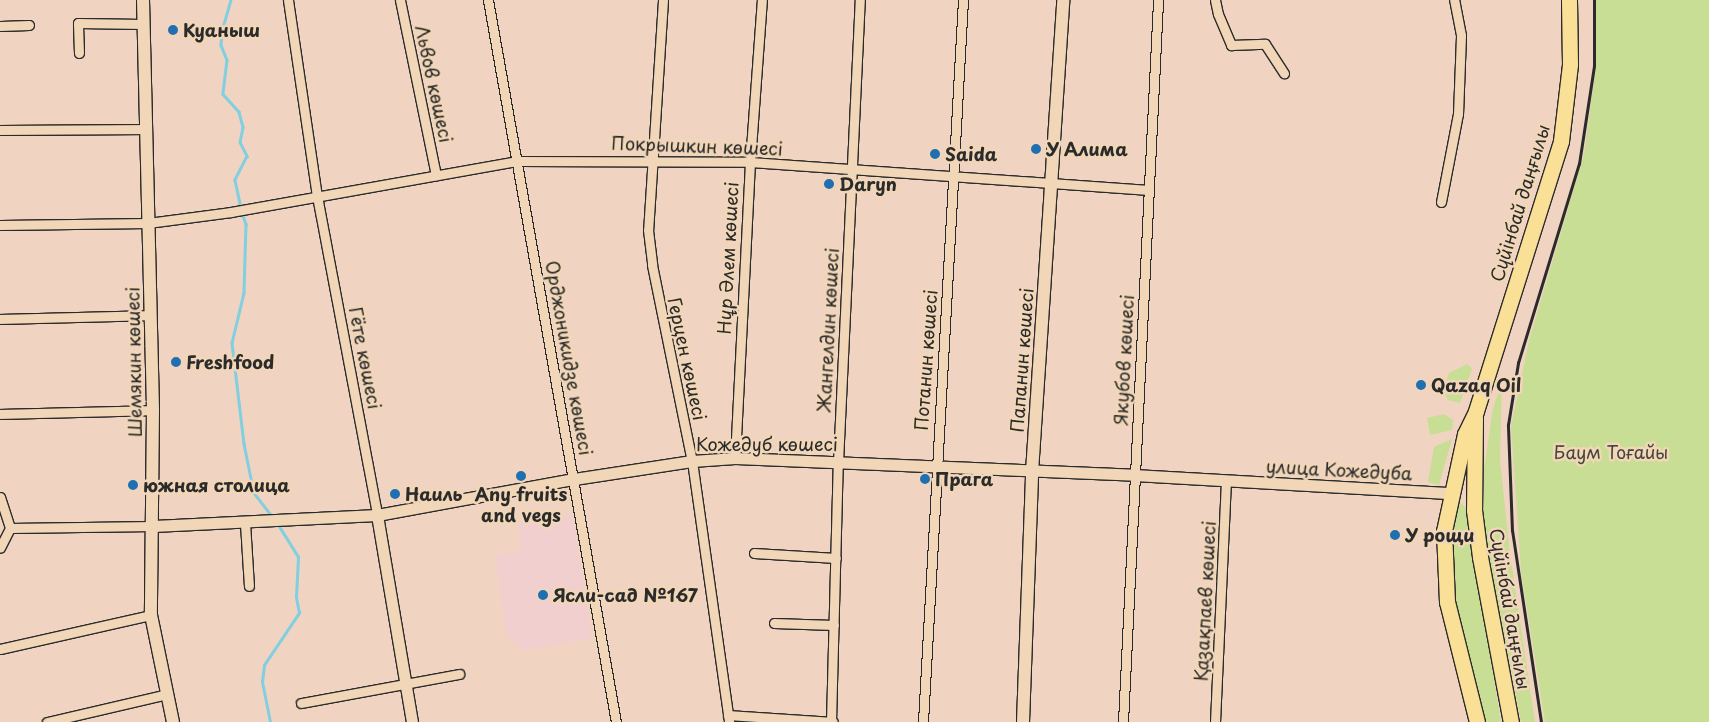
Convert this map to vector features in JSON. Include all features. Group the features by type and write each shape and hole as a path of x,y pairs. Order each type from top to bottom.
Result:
{"main road":[{"name":"Шемякин көшесі","path":"143,0 153,410 154,526 151,615 173,722"},
{"name":"Папанин көшесі","path":"1023,722 1032,472 1063,0"},
{"name":"Сүйінбай даңғылы","path":"1477,722 1447,602 1444,531 1450,493 1465,434 1476,412 1561,141 1570,64 1569,0"},
{"name":"Сүйінбай даңғылы","path":"1476,412 1474,510 1480,557 1511,722"}],"street":[{"name":"Гёте көшесі","path":"288,0 317,196 377,515 412,722"},
{"name":"Львов көшесі","path":"400,0 436,175"},
{"name":"Орджоникидзе көшесі","path":"488,0 518,160 616,722"},
{"name":"Герцен көшесі","path":"663,0 648,230 652,265 692,461 728,719"},
{"name":"Нұр Әлем көшесі","path":"734,458 750,162 762,0"},
{"name":"Жангелдин көшесі","path":"832,722 838,462 860,0"},
{"name":"Потанин көшесі","path":"923,722 963,0"},
{"name":"Якубов көшесі","path":"1123,722 1158,0"},
{"path":"1216,0 1218,14 1231,44 1265,44 1284,73"},
{"path":"1441,202 1458,114 1461,35 1454,0"},
{"path":"79,53 78,23 143,24"},
{"path":"0,26 29,25"},
{"path":"0,130 146,129"},
{"name":"Покрышкин көшесі","path":"148,223 235,212 518,160 750,162 1149,190"},
{"path":"0,225 148,223"},
{"path":"0,319 151,315"},
{"path":"0,414 153,410"},
{"name":"Кожедуб көшесі","path":"245,522 377,515 574,479 692,461 734,458 1134,475 1226,481"},
{"name":"улица Кожедуба","path":"1226,481 1450,493"},
{"name":"Қазақпаев көшесі","path":"1215,722 1226,481"},
{"path":"0,498 10,528 0,548"},
{"path":"10,528 154,526 245,522 249,586"},
{"path":"754,553 836,558"},
{"path":"0,649 151,615"},
{"path":"774,622 834,626"},
{"path":"300,703 459,674"},
{"path":"47,722 166,694"},
{"path":"728,719 832,722"}],"shaded area":[{"name":"Ясли-сад №167","path":"572,513 592,638 524,651 506,635 495,555 522,550 517,522"}],"green space":[{"name":"Баум Тоғайы","path":"1596,0 1709,0 1709,722 1545,722 1521,571 1511,426 1529,341 1584,154 1596,67"},
{"path":"1467,364 1472,369 1460,403 1448,400 1443,391 1449,373"},
{"path":"1502,382 1500,460 1510,554 1535,722 1521,722 1481,515 1483,476 1493,408"},
{"path":"1444,414 1453,420 1452,430 1430,435 1427,418"},
{"path":"1452,439 1439,485 1428,482 1434,447"},
{"path":"1461,503 1466,508 1501,722 1483,722 1450,591 1450,537 1457,505"}],"waterway":[{"path":"231,0 222,31 221,45 227,60 223,94 239,112 243,127 240,142 247,156 235,180 241,208"},
{"path":"242,213 246,224 244,293 232,343 244,444 254,493 271,515"},
{"path":"270,722 262,682 264,665 299,613 296,597 298,557 277,524"}],"railway":[{"path":"1541,722 1512,531 1508,425 1518,363 1579,164 1594,66 1594,0"}],"place":[{"name":"Куаныш","path":"173,30"},
{"name":"У Алима","path":"1036,149"},
{"name":"Saida","path":"935,154"},
{"name":"Daryn","path":"829,184"},
{"name":"Freshfood","path":"176,362"},
{"name":"Qazaq Oil","path":"1421,385"},
{"name":"Any fruits and vegs","path":"521,476"},
{"name":"Прага","path":"925,479"},
{"name":"южная столица","path":"133,485"},
{"name":"Наиль","path":"395,494"},
{"name":"У рощи","path":"1395,535"},
{"name":"Ясли-сад №167","path":"543,595"}]}
